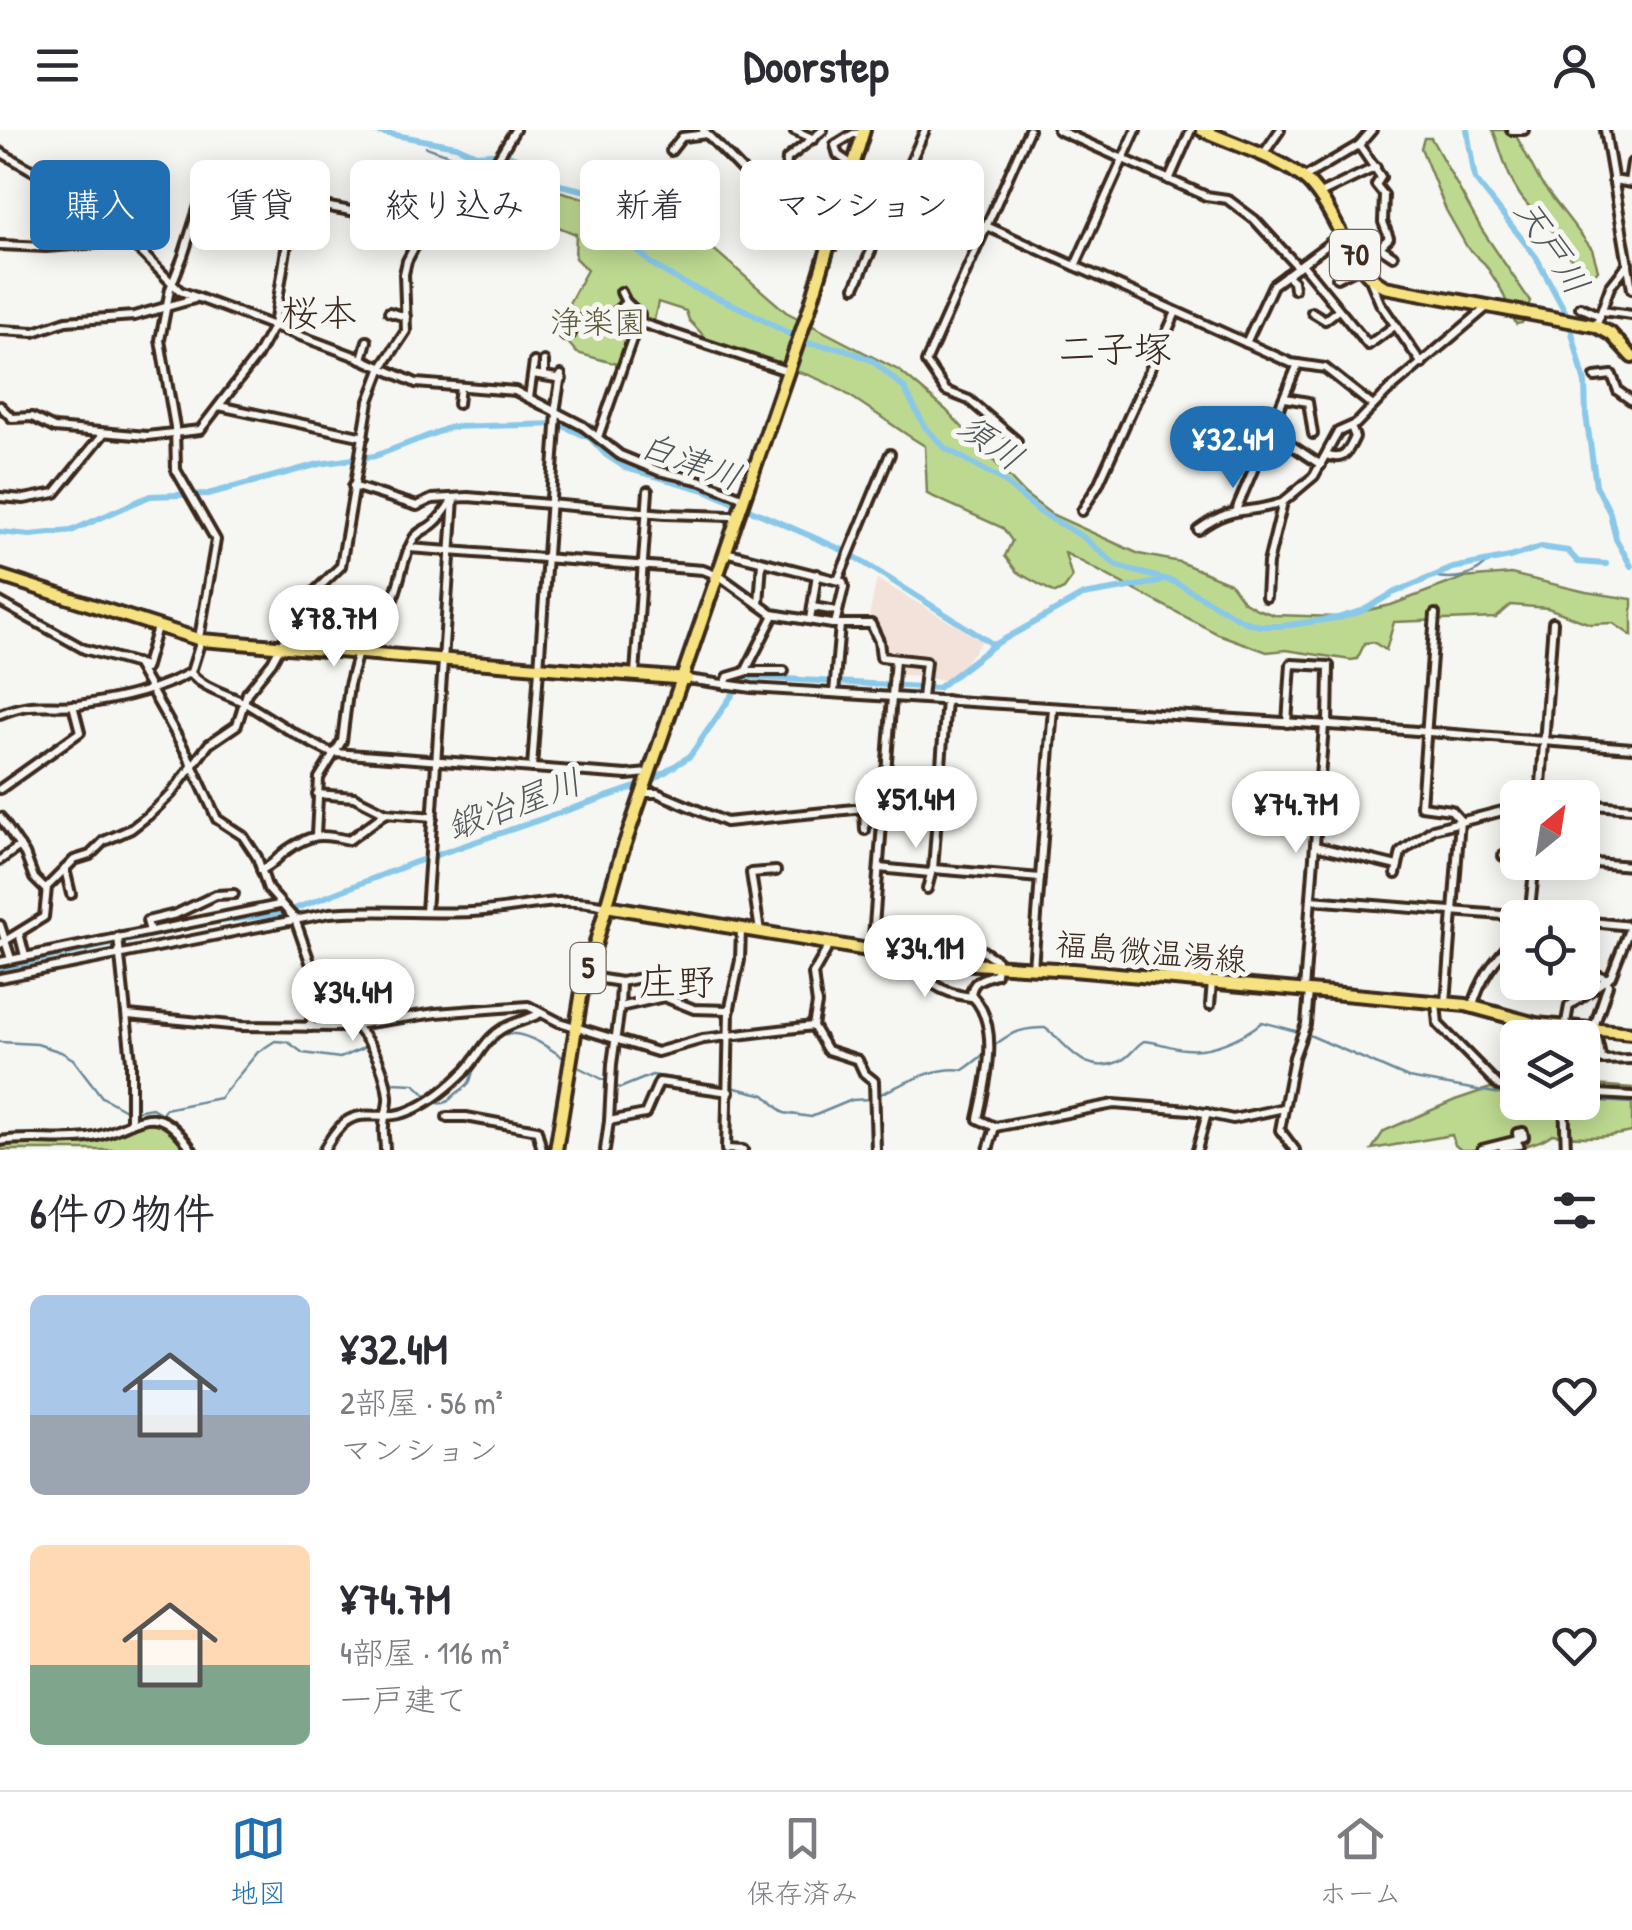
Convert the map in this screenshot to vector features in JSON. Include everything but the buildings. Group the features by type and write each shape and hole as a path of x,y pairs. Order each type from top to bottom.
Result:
{"main road":[{"name":"70","path":"1202,130 1303,178 1370,276 1385,287 1582,322 1599,318 1632,357"},
{"name":"5","path":"857,160 865,131"},
{"name":"5","path":"558,1150 582,992 736,517 831,250"},
{"name":"5","path":"744,500 796,352"},
{"name":"5","path":"718,576 729,553 736,517"},
{"path":"0,576 200,640 684,678"},
{"name":"5","path":"578,1027 608,907"},
{"name":"福島微温湯線","path":"608,907 903,956 1441,1002 1524,1020"},
{"name":"福島微温湯線","path":"1600,1029 1632,1033"}],"street":[{"path":"794,130 814,139"},
{"path":"787,160 823,130"},
{"path":"912,160 924,130"},
{"path":"1017,441 969,400 946,390 926,362 1030,130"},
{"path":"1058,130 1206,196 1230,201 1300,265 1369,346 1396,325"},
{"path":"1075,266 1136,130"},
{"path":"1169,180 1191,130"},
{"path":"1262,157 1280,130"},
{"path":"1303,178 1359,145 1372,130"},
{"path":"1511,130 1524,130"},
{"path":"1604,130 1632,289"},
{"path":"497,160 513,131"},
{"path":"843,160 835,144 865,131"},
{"path":"671,151 682,137 705,132 740,168"},
{"path":"1338,278 1362,265 1390,238 1383,222 1384,195 1376,185 1381,178 1359,145"},
{"path":"0,152 30,169"},
{"path":"1613,180 1630,182 1632,164"},
{"path":"1318,195 1376,167"},
{"path":"986,226 1246,343 1298,364 1325,368 1373,406"},
{"path":"190,233 165,308 161,350 176,430 176,470 216,540 191,673"},
{"path":"1246,343 1268,293 1318,248 1342,234"},
{"path":"0,245 30,246"},
{"path":"1378,247 1393,256"},
{"path":"139,250 172,285 196,298 416,383 511,390 578,422 616,452 654,470 702,481 744,500"},
{"path":"0,406 14,418 32,418 54,428 150,436 200,430 257,356 273,327 286,250"},
{"path":"3,943 44,917 46,890 65,869 149,815 171,794 213,740 238,725 250,688 282,646 306,602 341,566 369,400 382,368 404,334 404,270 413,250"},
{"path":"855,287 871,250"},
{"path":"1599,318 1610,287 1630,261"},
{"path":"1286,274 1293,280 1294,288"},
{"path":"1370,276 1368,280 1380,303 1422,364"},
{"path":"621,292 640,315 640,322"},
{"path":"0,330 34,332 66,321 134,316 196,298"},
{"path":"565,336 578,320 612,316 626,302"},
{"path":"1198,530 1236,510 1260,510 1282,503 1311,479 1337,433 1351,427 1487,306"},
{"path":"1312,312 1325,320 1351,307"},
{"path":"1580,307 1599,318 1632,315"},
{"path":"626,326 634,310"},
{"path":"389,312 406,317"},
{"path":"1082,512 1096,491 1176,312"},
{"path":"640,322 786,372"},
{"path":"598,438 636,323 640,322"},
{"path":"362,359 367,340"},
{"path":"544,361 544,375"},
{"path":"528,411 534,362"},
{"path":"1236,510 1298,364"},
{"path":"532,768 556,412 562,377 533,374"},
{"path":"1595,376 1612,374 1618,390 1632,401"},
{"path":"458,404 460,387"},
{"path":"1285,398 1308,402 1313,434"},
{"path":"218,406 364,436"},
{"path":"1326,455 1344,457 1355,437 1351,427"},
{"path":"1270,431 1320,465"},
{"path":"0,497 24,500 55,493 104,432"},
{"path":"838,580 890,454"},
{"path":"353,486 414,505 454,498 736,517"},
{"path":"635,674 648,491"},
{"path":"316,835 320,776 342,741 348,689 358,652 376,632 391,605 409,548 418,533 433,524 454,498"},
{"path":"426,912 454,498"},
{"path":"1266,597 1268,564 1282,503"},
{"path":"409,548 699,569 718,576 774,615 837,624 871,624 881,657 926,662 922,698"},
{"path":"729,553 838,580 844,587 837,611 834,693"},
{"path":"759,606 762,562"},
{"path":"810,620 817,574"},
{"path":"0,602 84,650 145,666"},
{"path":"812,607 837,611"},
{"path":"1435,614 1421,806 1451,810 1460,820 1441,1002 1435,1016 1438,1024 1492,1079 1500,1082"},
{"path":"725,684 728,677 746,671 774,615"},
{"path":"1541,780 1553,622"},
{"path":"144,676 156,627"},
{"path":"872,951 894,660"},
{"path":"136,664 216,816 243,836 257,857 268,889 294,917 317,982 310,1027"},
{"path":"1286,723 1291,664 1331,668 1311,900 1306,1024 1294,1057 1280,1132 1295,1150"},
{"path":"746,671 784,672"},
{"path":"0,714 35,703 73,706 126,696 191,673"},
{"path":"191,673 199,682 244,702 304,742 334,754 650,774"},
{"path":"684,678 834,693 1632,748"},
{"path":"928,888 946,700"},
{"path":"0,789 80,732 73,706"},
{"path":"1033,968 1053,708"},
{"path":"644,792 656,793 726,822 864,808 936,814"},
{"path":"317,794 356,797 386,813 433,817"},
{"path":"1600,805 1632,808"},
{"path":"864,808 865,830"},
{"path":"1315,846 1396,870 1404,850 1433,829 1500,811"},
{"path":"261,870 316,835 332,834 349,840 386,813"},
{"path":"0,817 20,846 31,874 46,890"},
{"path":"0,860 20,846"},
{"path":"1600,863 1632,866"},
{"path":"879,868 1040,878"},
{"path":"65,869 71,894"},
{"path":"760,932 751,874 776,871"},
{"path":"150,931 147,921 216,895 234,894"},
{"path":"0,962 122,952 294,917 349,912 482,911 551,900 608,907"},
{"path":"1311,900 1500,915"},
{"path":"0,978 33,961 119,938 282,906"},
{"path":"189,908 189,923"},
{"path":"1565,1020 1573,1001 1607,980 1615,970 1632,924 1600,922"},
{"path":"0,926 11,960"},
{"path":"742,929 730,1010 726,1149 743,1150"},
{"path":"19,933 33,961"},
{"path":"119,938 128,1016 132,1120"},
{"path":"972,998 973,986 980,978 996,974 997,960 968,939 918,955 920,970 932,983 972,998 984,1010 989,1046 978,1121 995,1127 1114,1104 1242,1118 1284,1108"},
{"path":"830,944 813,974 817,1004 813,1026 822,1046 833,1054 858,1060 874,1081 876,1150"},
{"path":"1473,1006 1488,971 1500,957"},
{"path":"590,977 621,982 644,977"},
{"path":"1600,977 1607,980"},
{"path":"1597,1020 1607,980"},
{"path":"605,1150 621,982"},
{"path":"1210,1005 1212,982"},
{"path":"620,1007 666,996 694,1009 730,1010"},
{"path":"315,1002 334,1008 356,1026 384,1078 389,1102 385,1150"},
{"path":"128,1016 241,1026 356,1026 436,1012 528,1006 539,1014 657,1052 696,1040 813,1026"},
{"path":"324,1150 334,1130 354,1115 386,1115 420,1106 468,1068 501,1029 539,1014"},
{"path":"1600,1052 1602,1060 1632,1059"},
{"path":"608,1121 646,1114 659,1082 729,1092"},
{"path":"1600,1094 1632,1096"},
{"path":"1197,1150 1207,1113"},
{"path":"447,1118 466,1117 537,1130 542,1150"},
{"path":"0,1142 86,1138 132,1120 148,1118 168,1124 192,1150"},
{"path":"1565,1120 1566,1150"},
{"path":"988,1150 995,1127"},
{"path":"1479,1150 1519,1141"}],"shaded area":[{"path":"877,579 982,641 951,681 895,674 897,659 881,655 881,641 868,622"}],"green space":[{"path":"1493,130 1513,130 1541,183 1592,249 1598,270 1590,279 1520,195"},
{"path":"1424,138 1431,138 1482,230 1530,301 1522,323 1516,324 1501,289 1485,264 1467,247 1446,210 1421,148"},
{"name":"浄楽園","path":"560,191 580,197 580,250 715,250 786,312 900,371 946,410 1025,494 1051,514 1139,554 1180,562 1230,583 1243,601 1257,609 1274,615 1337,617 1391,605 1463,578 1511,574 1632,599 1632,636 1613,623 1590,624 1548,608 1511,605 1496,618 1394,622 1386,650 1373,642 1365,643 1357,659 1351,660 1286,650 1267,652 1218,634 1065,553 1072,578 1055,593 1017,572 1005,556 1012,541 1003,528 927,494 925,446 841,390 785,369 779,361 724,357 689,320 686,311 658,302 653,325 635,322 620,365 577,353 560,333 561,318 587,270 575,258 576,234 560,228"},
{"path":"1500,1085 1500,1120 1600,1120 1600,1085 1632,1088 1632,1132 1592,1137 1552,1134 1522,1146 1472,1150 1461,1150 1452,1135 1372,1149 1384,1131"},
{"path":"149,1120 174,1130 190,1150 0,1150 0,1145 20,1142 74,1142"}],"waterway":[{"name":"須川","path":"367,130 456,146 476,155 503,153 527,162 551,183 596,193 652,264 806,343 844,349 873,361 904,388 925,427 945,448 1002,480 1117,566 1175,582 1243,621 1282,626 1338,618 1362,611 1393,593 1453,568 1541,547 1568,551 1578,562 1606,564"},
{"name":"天戸川","path":"1467,130 1475,179 1536,257 1568,317 1585,383 1596,485 1610,513 1616,539 1631,566"},
{"path":"426,147 463,160"},
{"name":"白津川","path":"0,532 30,535 71,531 150,496 208,494 319,464 375,456 451,427 559,424 590,438 626,468 705,490 847,552 994,645"},
{"path":"1433,576 1464,576 1489,560"},
{"name":"鍛冶屋川","path":"0,968 213,922 284,913 413,863 650,782 690,756 735,691 750,677 938,688 994,645 1083,595 1159,582"},
{"path":"878,1095 931,1073 963,1070 1019,1031 1045,1028 1085,1062 1107,1065 1124,1059 1144,1041 1206,1048 1236,1038 1262,1022 1307,1034 1408,1078 1500,1094"},
{"path":"384,1068 393,1083 414,1084 441,1103 449,1101 469,1082 485,1047 505,1034 529,1038 565,1059"},
{"path":"135,1111 152,1108 162,1114 165,1109 220,1098 258,1052 275,1041 288,1042 303,1053 340,1058 368,1046"},
{"path":"0,1042 37,1044 61,1052 73,1059 102,1097 127,1111"},
{"path":"576,1066 620,1088 652,1075 724,1086"},
{"path":"731,1087 765,1095 784,1113 811,1117 852,1100 871,1099"},
{"path":"1600,1101 1632,1103"}],"district":[{"name":"桜本","path":"319,313"},
{"name":"二子塚","path":"1115,349"},
{"name":"庄野","path":"677,982"}]}
